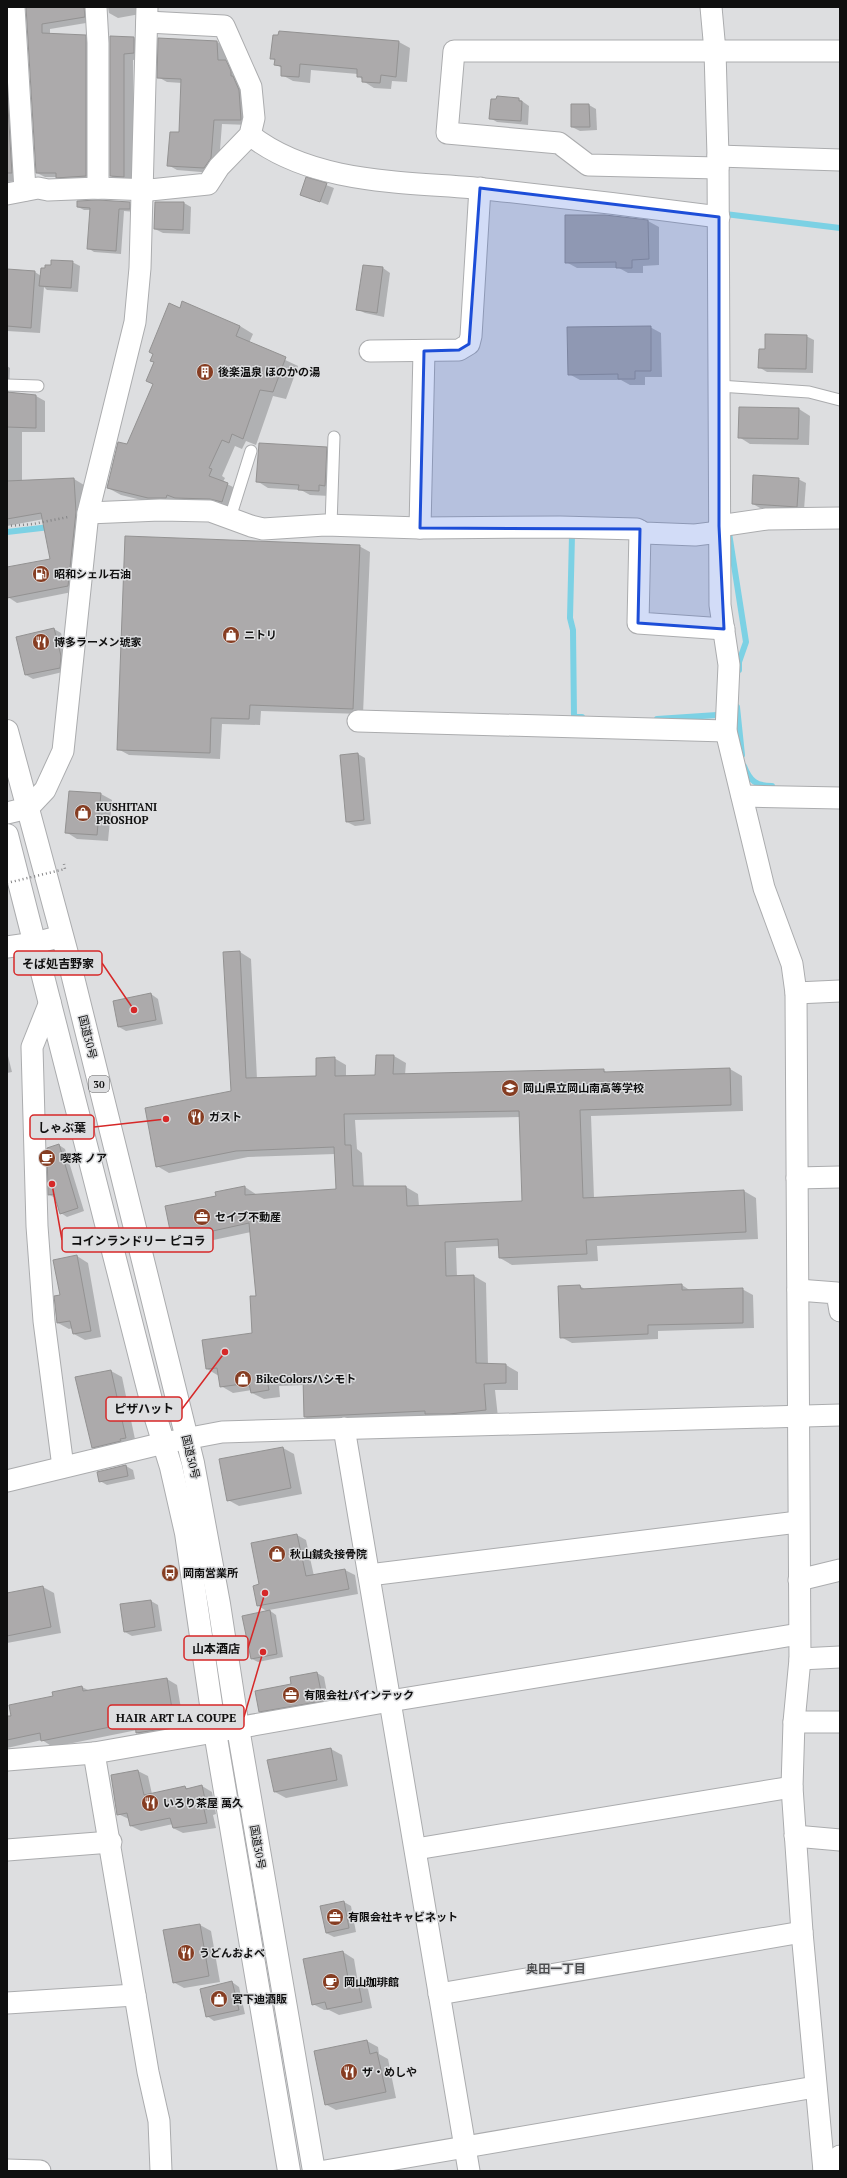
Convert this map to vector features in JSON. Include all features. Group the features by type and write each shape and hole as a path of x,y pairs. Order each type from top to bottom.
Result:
{"highway":[{"name":"国道30号","path":"7,731 17,810 62,936 187,1439 219,1604 238,1728 314,2171"},
{"name":"国道30号","path":"7,835 154,1412 171,1467 186,1533 215,1732 289,2171"}],"street":[{"path":"14,7 16,192 38,188 48,190 98,188 142,190 208,184 219,168 250,135 254,118 251,87 224,26 147,15 142,190 140,268 135,322 87,520 63,751 45,790 17,810"},
{"path":"96,7 98,43 98,188"},
{"path":"711,7 715,51 718,162 720,605 728,665 726,731 764,888 792,964 796,993 800,1415 798,1522 800,1659 794,1722 792,1788 802,1932 824,2170"},
{"path":"840,51 454,51 447,133 559,143 588,166 840,160"},
{"path":"250,135 261,143 292,160 326,170 360,177 421,185 480,188 719,217"},
{"path":"370,351 459,350 468,344 471,336 480,188"},
{"path":"420,528 424,351"},
{"path":"87,520 188,509 210,511 263,529 331,525 420,528 560,527 637,529 644,533 695,535 767,519 840,518"},
{"path":"640,531 638,623 724,629"},
{"path":"358,721 726,731"},
{"path":"742,796 840,798"},
{"path":"7,947 35,943 62,936"},
{"path":"796,993 840,992"},
{"path":"50,1002 32,1047 37,1226 44,1321 63,1467"},
{"path":"797,1178 840,1177"},
{"path":"798,1290 837,1293 840,1311"},
{"path":"7,1481 164,1443 222,1432 840,1415"},
{"path":"344,1428 469,2171"},
{"path":"369,1575 798,1522"},
{"path":"799,1580 840,1570"},
{"path":"7,1760 94,1753 390,1701 799,1634"},
{"path":"800,1659 840,1657"},
{"path":"794,1722 840,1722"},
{"path":"94,1753 111,1842 135,1995 159,2121 161,2171"},
{"path":"416,1849 792,1788"},
{"path":"795,1836 840,1840"},
{"path":"7,1850 111,1842"},
{"path":"440,1994 802,1932"},
{"path":"7,2003 135,1995"},
{"path":"325,2171 816,2087"},
{"path":"824,2170 840,2156"},
{"path":"7,2170 40,2171"}],"lane":[{"path":"7,385 38,386"},
{"path":"719,386 809,392 840,400"},
{"path":"331,525 334,437"},
{"path":"230,518 251,450"}],"path":[{"path":"7,526 87,520"},
{"path":"7,884 65,869 64,864"}],"highlighted area":[{"path":"480,188 719,217 719,526 724,629 638,623 640,529 420,528 424,351 459,350 469,344"}],"building":[{"path":"26,7 84,7 85,17 42,24 42,33 86,35 86,176 56,178 56,173 36,173"},
{"path":"279,31 399,41 396,77 381,75 380,83 362,82 362,77 357,77 357,69 300,64 299,77 281,76 281,66 274,65 275,59 270,59 273,35 278,35"},
{"path":"110,36 134,37 134,53 124,54 124,177 110,176"},
{"path":"158,38 217,41 218,60 226,60 231,71 231,76 233,76 239,90 241,120 214,120 211,158 204,168 167,166 170,132 179,132 181,79 157,78"},
{"path":"7,91 12,173 7,173"},
{"path":"497,96 519,98 519,101 522,101 521,121 489,119 491,99 496,99"},
{"path":"571,104 589,104 590,127 571,127"},
{"path":"306,177 327,183 320,202 300,195"},
{"path":"98,200 130,202 130,209 119,209 116,251 87,249 90,208 77,207 77,201"},
{"path":"155,202 184,202 183,230 154,229"},
{"path":"565,215 605,215 648,220 649,259 632,260 632,268 616,268 616,262 565,263"},
{"path":"51,260 73,261 71,288 39,286 41,268 45,268 45,265 51,265"},
{"path":"363,265 383,267 377,313 356,310"},
{"path":"7,269 35,271 31,328 7,326"},
{"name":"後楽温泉 ほのかの湯","path":"182,301 240,326 236,336 286,357 273,392 260,390 243,439 232,434 229,443 222,440 209,468 212,469 209,476 228,483 222,502 210,499 175,498 167,495 166,498 148,498 107,488 118,442 127,444 153,384 146,381 154,362 150,361 153,354 149,352 169,303 180,308"},
{"path":"651,326 651,371 635,371 635,379 618,379 618,374 568,375 567,327"},
{"path":"765,334 807,335 806,369 758,368 759,349 765,349"},
{"path":"7,392 36,395 36,428 7,427"},
{"path":"739,407 799,408 798,439 738,438"},
{"path":"259,443 327,447 325,486 319,485 319,491 298,490 299,485 256,482"},
{"path":"753,475 799,478 797,507 752,504"},
{"path":"74,478 76,512 68,586 7,598 7,567 50,559 41,513 7,519 7,481"},
{"path":"125,536 360,545 353,709 250,705 249,719 211,718 210,753 117,750"},
{"path":"54,628 61,656 60,668 25,675 16,637"},
{"path":"358,753 364,820 346,822 340,755"},
{"name":"KUSHITANI PROSHOP","path":"69,791 101,793 97,835 65,833"},
{"path":"240,951 246,1078 316,1076 316,1058 335,1057 335,1076 375,1075 376,1055 394,1055 393,1074 604,1069 604,1072 730,1068 731,1105 580,1110 583,1198 744,1190 746,1232 586,1240 587,1254 499,1258 498,1239 445,1242 446,1276 474,1275 476,1363 506,1364 506,1383 484,1384 486,1410 449,1414 425,1414 425,1411 304,1417 303,1378 267,1380 269,1390 251,1393 249,1383 220,1387 217,1368 206,1369 202,1340 252,1333 250,1296 256,1296 249,1223 172,1240 165,1206 216,1196 215,1192 245,1186 245,1195 336,1189 334,1147 236,1151 156,1167 145,1108 231,1091 223,952","holes":["519,1111 522,1201 407,1206 406,1186 353,1186 351,1145 345,1145 344,1114"]},
{"path":"151,993 156,1020 118,1027 113,1001"},
{"path":"59,1144 78,1208 60,1214 54,1194 48,1195 47,1148"},
{"path":"77,1255 91,1331 73,1334 70,1321 57,1323 54,1296 60,1295 53,1260"},
{"path":"682,1284 682,1290 743,1288 743,1323 648,1325 648,1334 560,1338 558,1286 580,1285 581,1289"},
{"path":"111,1370 126,1438 120,1439 121,1441 92,1448 75,1377"},
{"path":"283,1447 291,1488 227,1501 219,1459"},
{"path":"126,1465 128,1476 99,1482 97,1472"},
{"path":"297,1534 306,1576 345,1569 349,1589 257,1606 253,1586 259,1584 251,1543"},
{"path":"43,1586 51,1627 7,1636 7,1593"},
{"path":"151,1600 155,1627 124,1632 120,1604"},
{"path":"270,1610 277,1654 251,1659 242,1616"},
{"path":"317,1672 323,1701 259,1712 255,1691 291,1684 290,1677"},
{"path":"167,1678 175,1727 136,1733 135,1722 41,1741 40,1733 7,1740 7,1716 11,1716 9,1705 53,1696 52,1692 82,1686 83,1691"},
{"path":"331,1748 337,1780 274,1792 267,1760"},
{"path":"138,1770 144,1795 185,1786 186,1789 202,1785 207,1809 204,1809 207,1823 173,1828 170,1818 130,1826 127,1813 117,1815 111,1775"},
{"path":"344,1901 349,1928 326,1933 320,1906"},
{"path":"200,1924 209,1976 173,1983 163,1930"},
{"path":"343,1951 349,1983 358,1981 362,2002 327,2009 325,2002 312,2005 303,1959"},
{"path":"232,1981 239,2010 206,2017 200,1989"},
{"path":"367,2040 370,2054 377,2052 386,2092 325,2105 314,2051"}],"waterway":[{"path":"725,214 840,228"},
{"path":"7,532 50,527"},
{"path":"729,533 746,642 739,662 739,670"},
{"path":"572,535 570,618 573,630 574,717 582,717"},
{"path":"737,707 742,755"},
{"path":"657,719 717,715"},
{"path":"744,766 754,782 766,786 772,786"}],"place":[{"name":"後楽温泉 ほのかの湯","path":"205,372"},
{"name":"昭和シェル石油","path":"41,574"},
{"name":"ニトリ","path":"231,635"},
{"name":"博多ラーメン琥家","path":"41,642"},
{"name":"KUSHITANI PROSHOP","path":"83,813"},
{"name":"そば処吉野家","path":"134,1010"},
{"name":"岡山県立岡山南高等学校","path":"510,1088"},
{"name":"ガスト","path":"196,1117"},
{"name":"しゃぶ葉","path":"166,1119"},
{"name":"喫茶 ノア","path":"47,1158"},
{"name":"コインランドリー ピコラ","path":"52,1184"},
{"name":"セイブ不動産","path":"202,1217"},
{"name":"ピザハット","path":"225,1352"},
{"name":"BikeColorsハシモト","path":"243,1379"},
{"name":"秋山鍼灸接骨院","path":"277,1554"},
{"name":"岡南営業所","path":"170,1573"},
{"name":"山本酒店","path":"265,1593"},
{"name":"HAIR ART LA COUPE","path":"263,1652"},
{"name":"有限会社パインテック","path":"291,1695"},
{"name":"いろり茶屋 萬久","path":"150,1803"},
{"name":"有限会社キャビネット","path":"335,1917"},
{"name":"うどんおよべ","path":"186,1953"},
{"name":"岡山珈琲館","path":"331,1982"},
{"name":"宮下迪酒販","path":"219,1999"},
{"name":"ザ・めしや","path":"349,2072"}],"district":[{"name":"奥田一丁目","path":"556,1969"}]}
